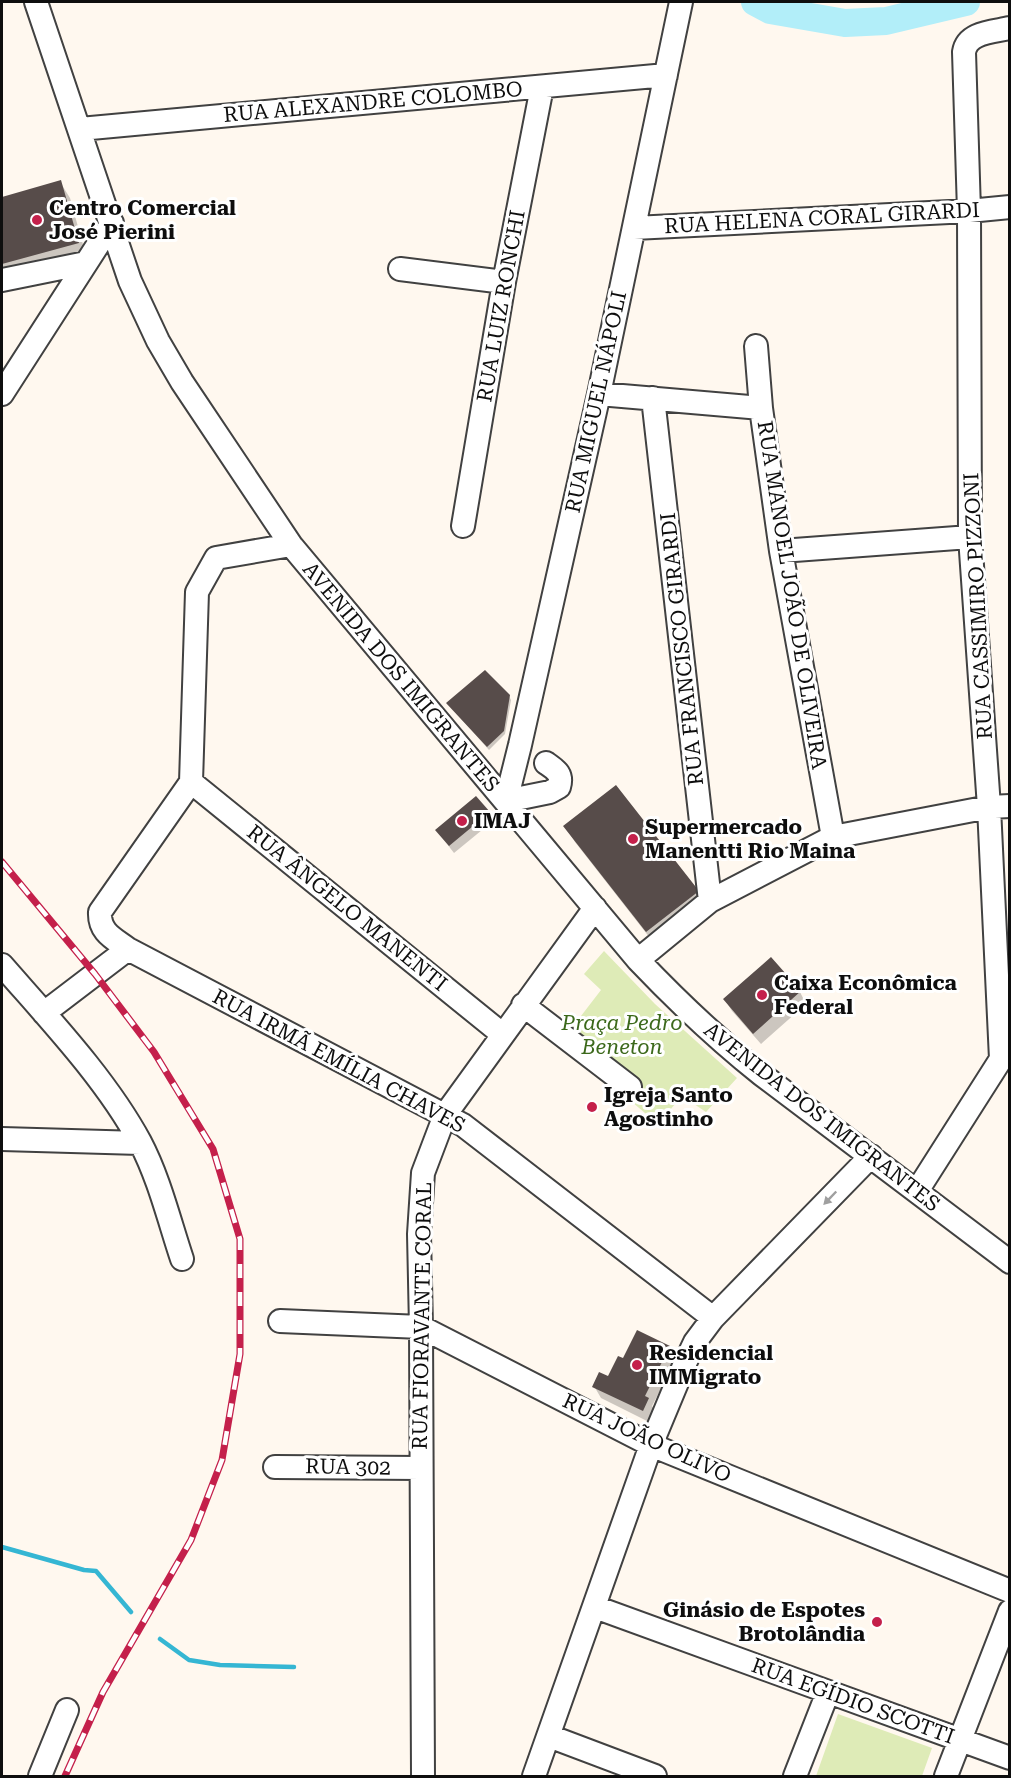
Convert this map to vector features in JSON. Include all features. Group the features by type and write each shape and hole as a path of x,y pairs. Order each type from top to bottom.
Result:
{"street":[{"name":"AVENIDA DOS IMIGRANTES","path":"36,2 130,281 158,340 182,382 291,545 638,960 676,999 727,1047 1010,1262"},
{"name":"RUA MIGUEL NÁPOLI","path":"506,801 599,394 681,2"},
{"name":"RUA CASSIMIRO PIZZONI","path":"917,1191 1001,1059 999,807 970,537 969,211 963,52 965,43 970,38 1010,28"},
{"name":"RUA ALEXANDRE COLOMBO","path":"80,129 666,75"},
{"name":"RUA LUIZ RONCHI","path":"463,526 504,282 542,87"},
{"name":"RUA HELENA CORAL GIRARDI","path":"634,228 1010,207"},
{"path":"2,394 112,223"},
{"path":"2,280 86,263"},
{"path":"400,269 504,282"},
{"path":"756,346 761,408"},
{"name":"RUA MANOEL JOÃO DE OLIVEIRA","path":"599,394 761,408 781,552 833,837"},
{"name":"RUA FRANCISCO GIRARDI","path":"653,398 710,901"},
{"path":"781,552 970,537"},
{"path":"191,782 197,592 216,558 291,545"},
{"path":"506,801 550,792 559,787 561,780 559,772 546,763"},
{"name":"RUA IRMÃ EMÍLIA CHAVES","path":"191,782 100,912 100,923 108,934 128,949 463,1125 713,1318"},
{"name":"RUA ÂNGELO MANENTI","path":"191,782 502,1034"},
{"path":"638,960 710,901 833,837 999,807"},
{"name":"RUA FIORAVANTE CORAL","path":"423,1776 421,1327 418,1234 423,1173 445,1115 595,908"},
{"path":"44,1013 128,949"},
{"path":"2,965 95,1076 140,1143 151,1167 182,1259"},
{"path":"523,1005 630,1087"},
{"path":"2,1140 140,1143"},
{"path":"534,1776 651,1445 690,1351 713,1318 871,1156"},
{"name":"RUA JOÃO OLIVO","path":"280,1320 421,1327 651,1445 1010,1591"},
{"name":"RUA 302","path":"274,1467 421,1468"},
{"name":"RUA EGÍDIO SCOTTI","path":"595,1607 1010,1758"},
{"path":"946,1776 1010,1611"},
{"path":"795,1776 828,1692"},
{"path":"40,1776 67,1710"},
{"path":"549,1736 655,1776"}],"green space":[{"name":"Praça Pedro Beneton","path":"604,951 655,1004 737,1078 706,1112 682,1096 658,1124 561,1042 601,990 584,974"},
{"path":"838,1714 932,1748 922,1776 816,1776"}],"building":[{"name":"Centro Comercial José Pierini","path":"61,180 79,243 2,264 2,197"},
{"path":"485,670 510,695 504,731 487,747 446,703"},
{"path":"616,785 699,891 646,932 563,826"},
{"name":"IMAJ","path":"476,796 490,812 449,846 435,830"},
{"name":"Caixa Econômica Federal","path":"771,957 801,991 753,1034 723,999"},
{"name":"Residencial IMMigrato","path":"637,1330 670,1346 645,1396 649,1398 643,1411 592,1387 599,1372 608,1376 618,1356 623,1358"}],"waterway":[{"path":"755,2 770,10 845,23 886,21 966,2"},
{"path":"2,1547 84,1570 96,1571 131,1612"},
{"path":"160,1639 189,1660 220,1665 294,1667"}],"railway":[{"path":"2,862 95,974 154,1052 213,1149 240,1239 240,1354 222,1460 191,1540 103,1692 65,1776"}],"place":[{"name":"Centro Comercial José Pierini","path":"37,220"},
{"name":"IMAJ","path":"462,821"},
{"name":"Supermercado Manentti Rio Maina","path":"633,839"},
{"name":"Caixa Econômica Federal","path":"762,995"},
{"name":"Igreja Santo Agostinho","path":"592,1107"},
{"name":"Residencial IMMigrato","path":"637,1365"},
{"name":"Ginásio de Espotes Brotolândia","path":"877,1622"}]}
